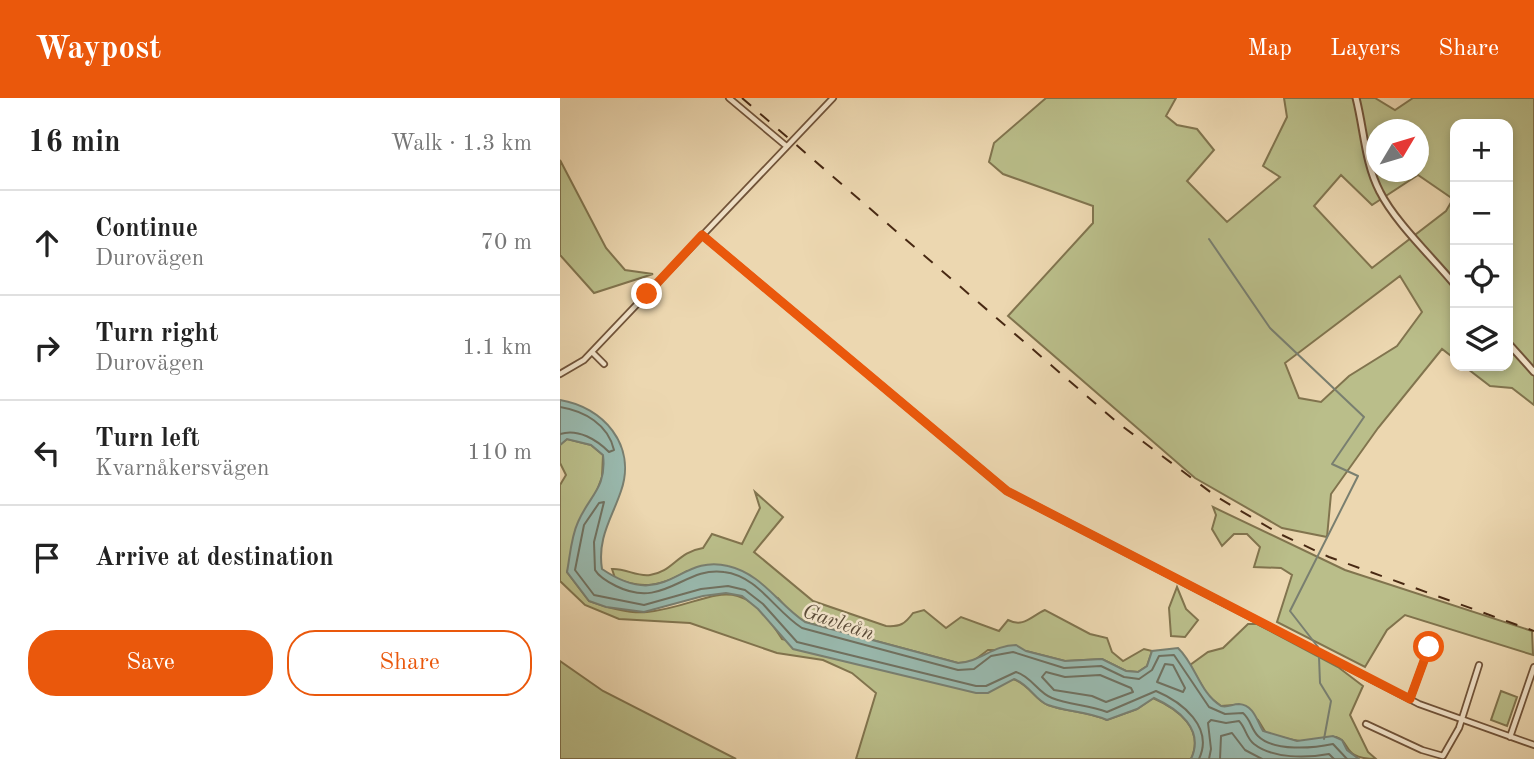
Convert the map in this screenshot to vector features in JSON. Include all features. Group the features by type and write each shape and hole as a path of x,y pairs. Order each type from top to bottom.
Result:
{"street":[{"path":"729,98 785,145"},
{"path":"560,374 575,368 592,352 785,145 833,98"},
{"path":"1356,98 1372,170 1380,192 1395,215 1450,279"},
{"path":"702,235 1007,491 1410,699 1461,721 1534,745"},
{"path":"1513,349 1534,372"},
{"path":"592,352 604,364"},
{"path":"1410,699 1429,647"},
{"path":"1366,724 1440,757 1449,750 1479,665"},
{"path":"1510,737 1534,667"}],"green space":[{"path":"1046,98 1176,98 1166,116 1177,125 1197,129 1214,150 1187,181 1227,222 1280,177 1263,166 1287,117 1284,98 1375,98 1395,110 1413,98 1534,98 1534,405 1512,388 1490,386 1470,371 1513,371 1513,119 1450,119 1450,197 1428,182 1429,119 1366,119 1366,182 1407,182 1372,205 1341,175 1314,206 1372,268 1446,211 1450,204 1450,355 1442,349 1378,428 1331,494 1327,537 1282,528 1195,478 1008,316 1093,223 1093,206 1003,174 989,162 994,143","holes":["1400,276 1422,312 1397,346 1349,376 1321,402 1299,398 1285,363"]},
{"path":"560,160 606,248 625,270 653,274 594,293 560,255"},
{"path":"567,439 591,445 603,455 602,477 567,572 589,601 618,610 647,612 722,595 736,596 751,602 766,616 782,639 1001,684 1013,679 1023,684 1043,703 1107,720 1137,709 1153,698 1180,714 1192,729 1194,748 1191,759 856,759 876,693 852,673 823,660 777,653 690,623 619,619 585,605 560,581 560,485 566,475 560,463 560,445"},
{"path":"755,492 783,517 754,552 813,601 886,626 902,624 913,613 924,610 946,628 961,617 999,631 1008,620 1023,622 1045,610 1090,634 1107,638 1112,652 1123,661 1144,649 1152,651 1147,666 1138,672 1126,671 1102,659 1065,661 1026,651 988,650 972,662 958,663 805,622 790,612 778,598 687,571 652,585 634,584 615,578 612,569 645,575 658,573 687,553 703,548 712,534 742,544 760,508"},
{"path":"1213,507 1345,570 1532,631 1533,655 1405,615 1387,630 1365,667 1277,622 1292,575 1281,568 1254,567 1260,547 1247,534 1234,534 1222,546 1212,529 1216,515"},
{"path":"1177,587 1186,609 1198,620 1185,637 1171,636 1169,608"},
{"path":"1248,624 1257,624 1338,667 1363,686 1350,715 1368,752 1376,759 1357,756 1336,737 1302,741 1266,733 1258,720 1234,705 1221,706 1208,696 1190,665 1208,652 1223,648"},
{"path":"560,661 603,691 736,759 560,759"},
{"path":"1501,691 1517,697 1507,726 1491,720"}],"water":[{"path":"560,400 590,411 613,431 620,444 625,474 603,538 601,558 602,569 624,581 642,585 657,584 696,567 711,564 728,566 760,582 805,622 958,663 1016,645 1026,651 1065,661 1102,659 1126,671 1138,672 1147,666 1152,651 1178,648 1202,686 1221,706 1244,705 1254,714 1263,731 1297,741 1333,736 1342,740 1347,750 1359,759 1191,759 1194,748 1192,729 1180,714 1154,698 1137,709 1107,720 1048,705 1039,700 1024,684 1014,679 988,693 976,693 793,649 758,609 742,596 726,593 703,596 644,612 606,607 589,601 567,572 576,528 600,484 604,466 603,455 591,445 567,439 560,445"}],"waterway":[{"path":"1209,239 1270,328 1364,417 1332,464 1358,476 1290,611 1318,647"},
{"path":"1319,657 1320,683 1331,701 1324,739"}],"railway":[{"path":"742,98 1118,423 1217,497 1280,534 1329,557 1534,631"}],"route":[{"path":"647,294 702,235 1007,491 1410,699 1429,647"}],"water label":[{"name":"Gavleån","path":"838,623"}]}
